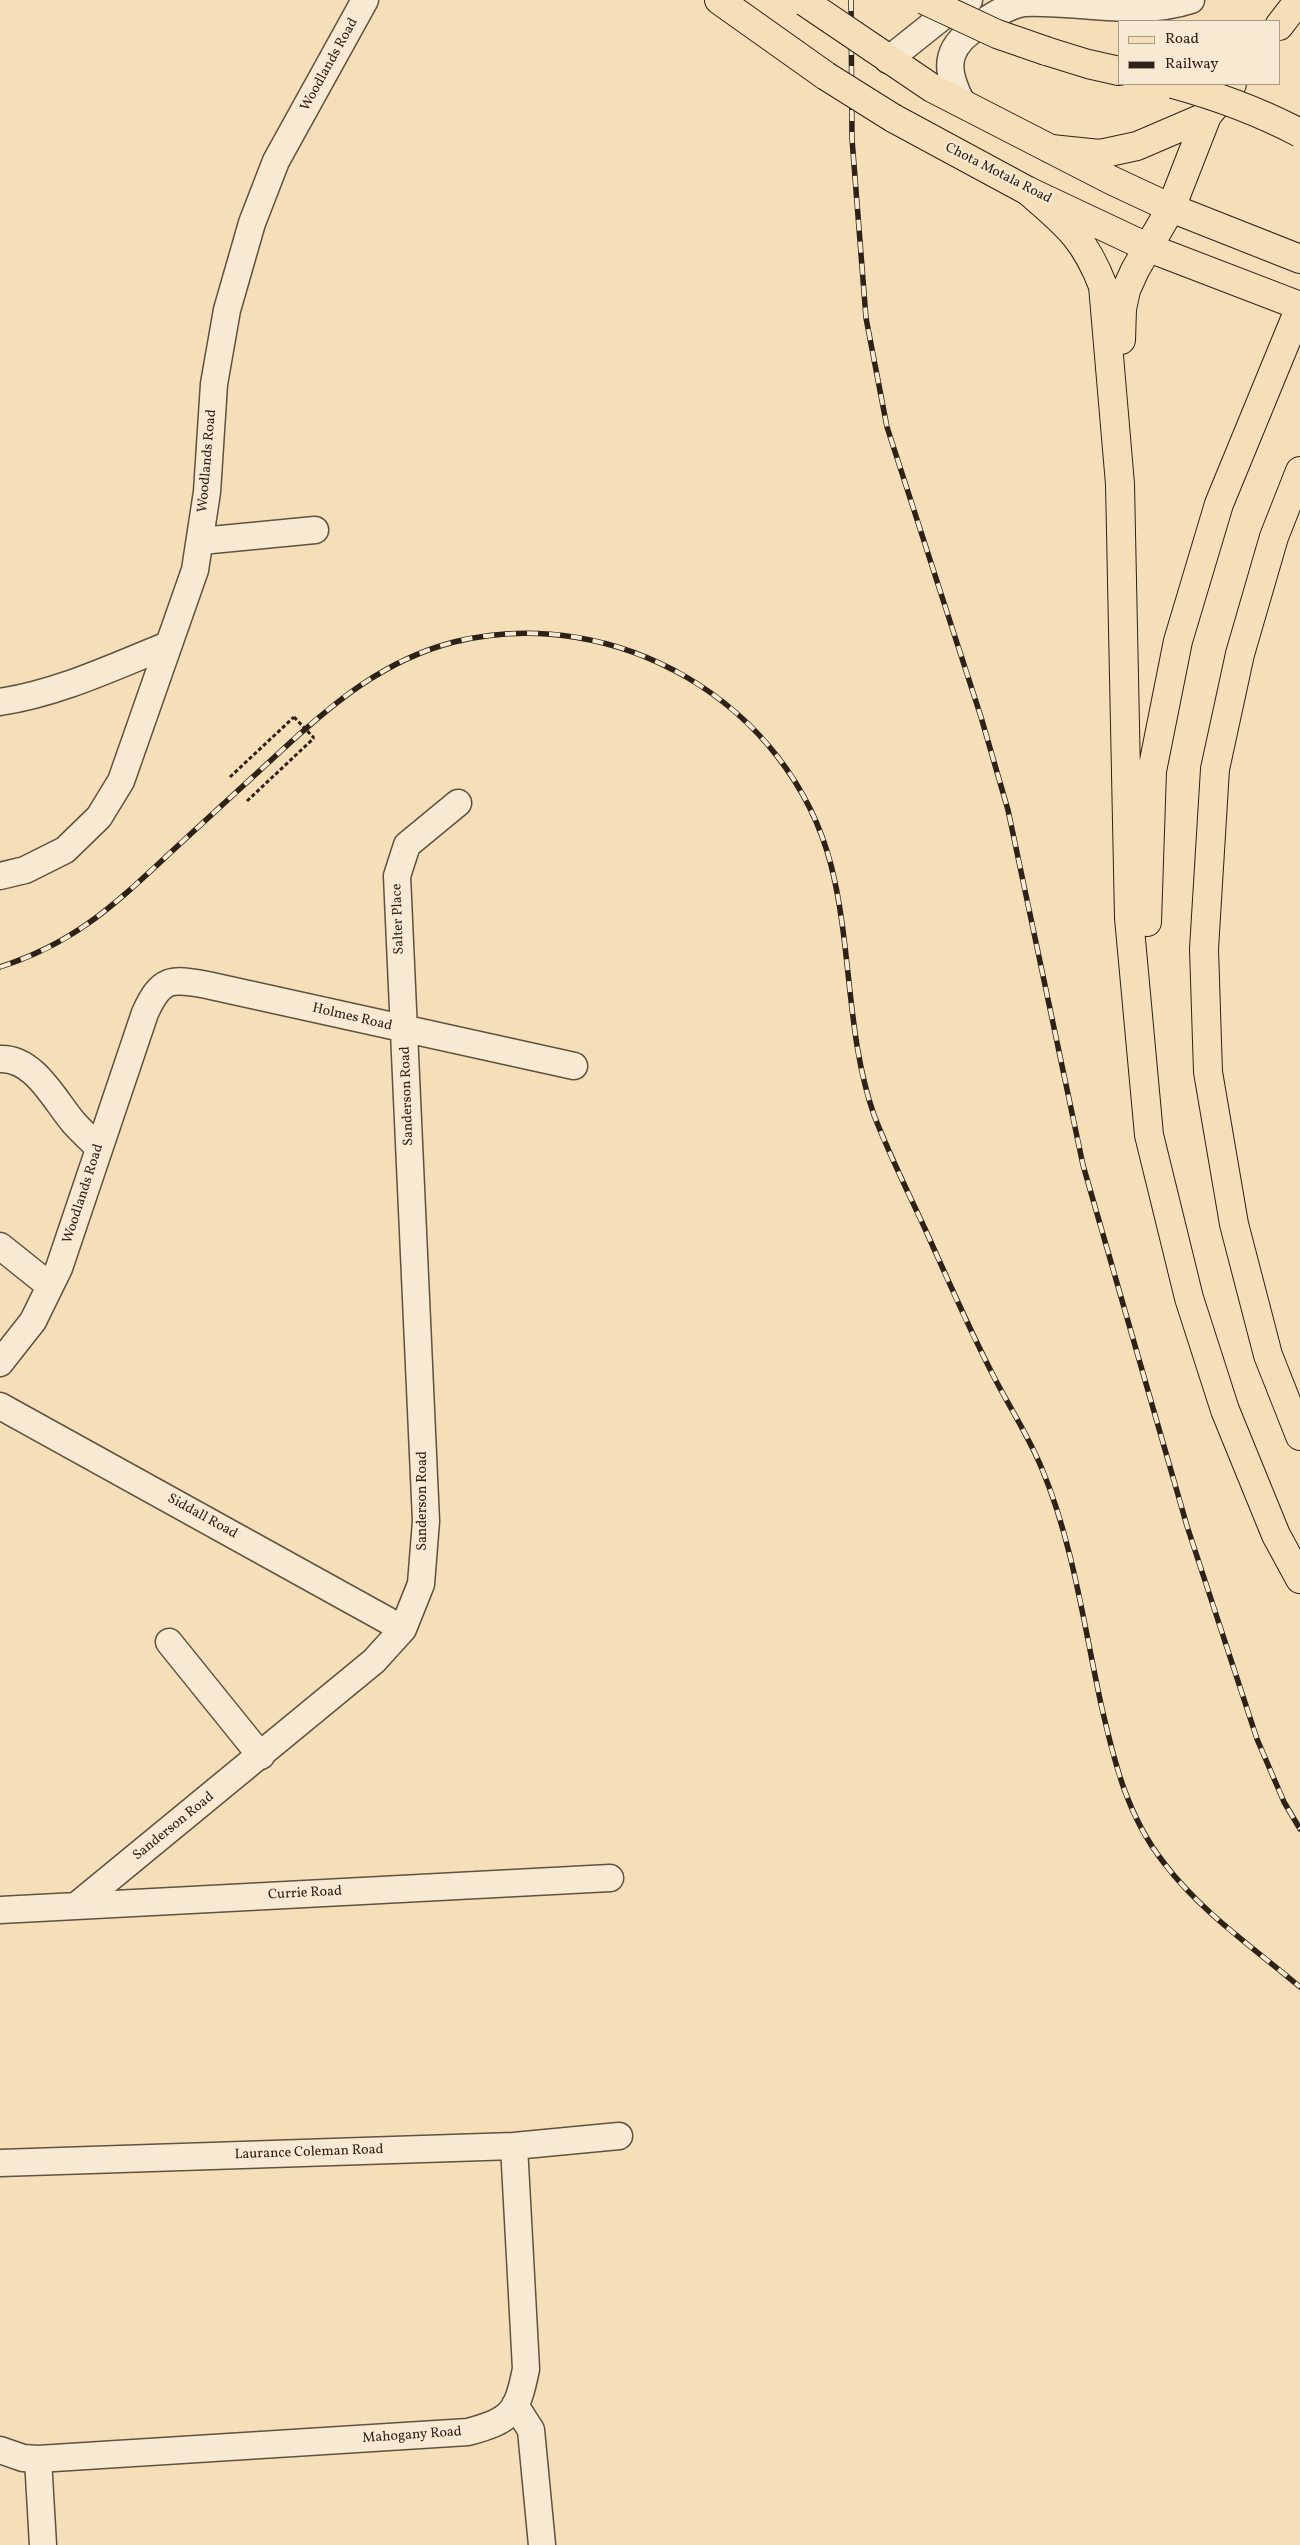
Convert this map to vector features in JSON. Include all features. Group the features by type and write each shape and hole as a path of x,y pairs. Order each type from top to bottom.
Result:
{"main road":[{"name":"Chota Motala Road","path":"719,0 826,76 893,118 1028,191 1149,248 1300,307"},
{"path":"924,0 997,34 1088,64 1118,71"},
{"path":"1280,25 1299,0"},
{"path":"803,1 932,88 1171,208 1300,259"},
{"path":"1177,85 1205,93 1273,119 1300,134"},
{"path":"1231,85 1207,116 1171,208 1126,290 1122,309 1117,436 1129,918 1149,1136 1188,1298 1225,1410 1276,1535 1300,1579"},
{"path":"1051,149 1100,154 1137,146 1207,116"},
{"path":"1028,191 1072,230 1092,258 1103,286 1117,436"},
{"path":"1188,1298 1159,1133 1147,909 1152,771 1178,642 1219,504 1300,307"},
{"path":"1300,471 1274,537 1240,654 1215,769 1204,949 1208,1072 1234,1224 1268,1355 1300,1436"}],"street":[{"name":"Woodlands Road","path":"0,876 25,870 65,850 100,817 121,781 195,570 207,492 214,384 227,310 252,223 276,161 365,0"},
{"path":"880,54 969,0"},
{"path":"962,103 953,85 950,70 953,48 983,22 1005,10 1022,3 1049,0 1145,6 1191,0"},
{"path":"200,541 315,530"},
{"path":"0,702 27,698 64,687 168,645"},
{"name":"Salter Place","path":"405,1030 397,876 408,845 458,803"},
{"name":"Holmes Road","path":"144,1013 155,992 167,983 180,980 574,1066"},
{"name":"Woodlands Road","path":"3,1355 33,1321 59,1268 144,1013"},
{"name":"Sanderson Road","path":"76,1906 261,1756 374,1661 403,1629 421,1584 426,1521 405,1030"},
{"path":"0,1059 20,1062 39,1079 74,1123 100,1148"},
{"path":"0,1246 50,1286"},
{"name":"Siddall Road","path":"0,1406 403,1629"},
{"path":"169,1642 261,1756"},
{"name":"Currie Road","path":"0,1910 610,1878"},
{"name":"Laurance Coleman Road","path":"0,2163 514,2146 618,2136"},
{"name":"Mahogany Road","path":"0,2450 23,2458 38,2459 468,2432 495,2425 509,2415 520,2399 526,2368 514,2146"},
{"path":"515,2405 531,2430 542,2545"},
{"path":"38,2459 43,2545"}],"path":[{"path":"230,777 294,717 314,738 247,801"}],"railway":[{"path":"851,0 852,139 866,318 887,427 981,717 1008,810 1083,1165 1187,1526 1257,1739 1284,1802 1300,1829"},
{"path":"0,967 27,957 72,934 111,906 320,716 361,685 382,672 429,650 454,642 515,633 575,637 633,652 688,678 736,713 777,756 809,807 831,865 843,927 858,1054 874,1115 892,1159 967,1323 1031,1445 1053,1497 1070,1555 1111,1746 1131,1807 1151,1845 1194,1898 1300,1987"}]}
